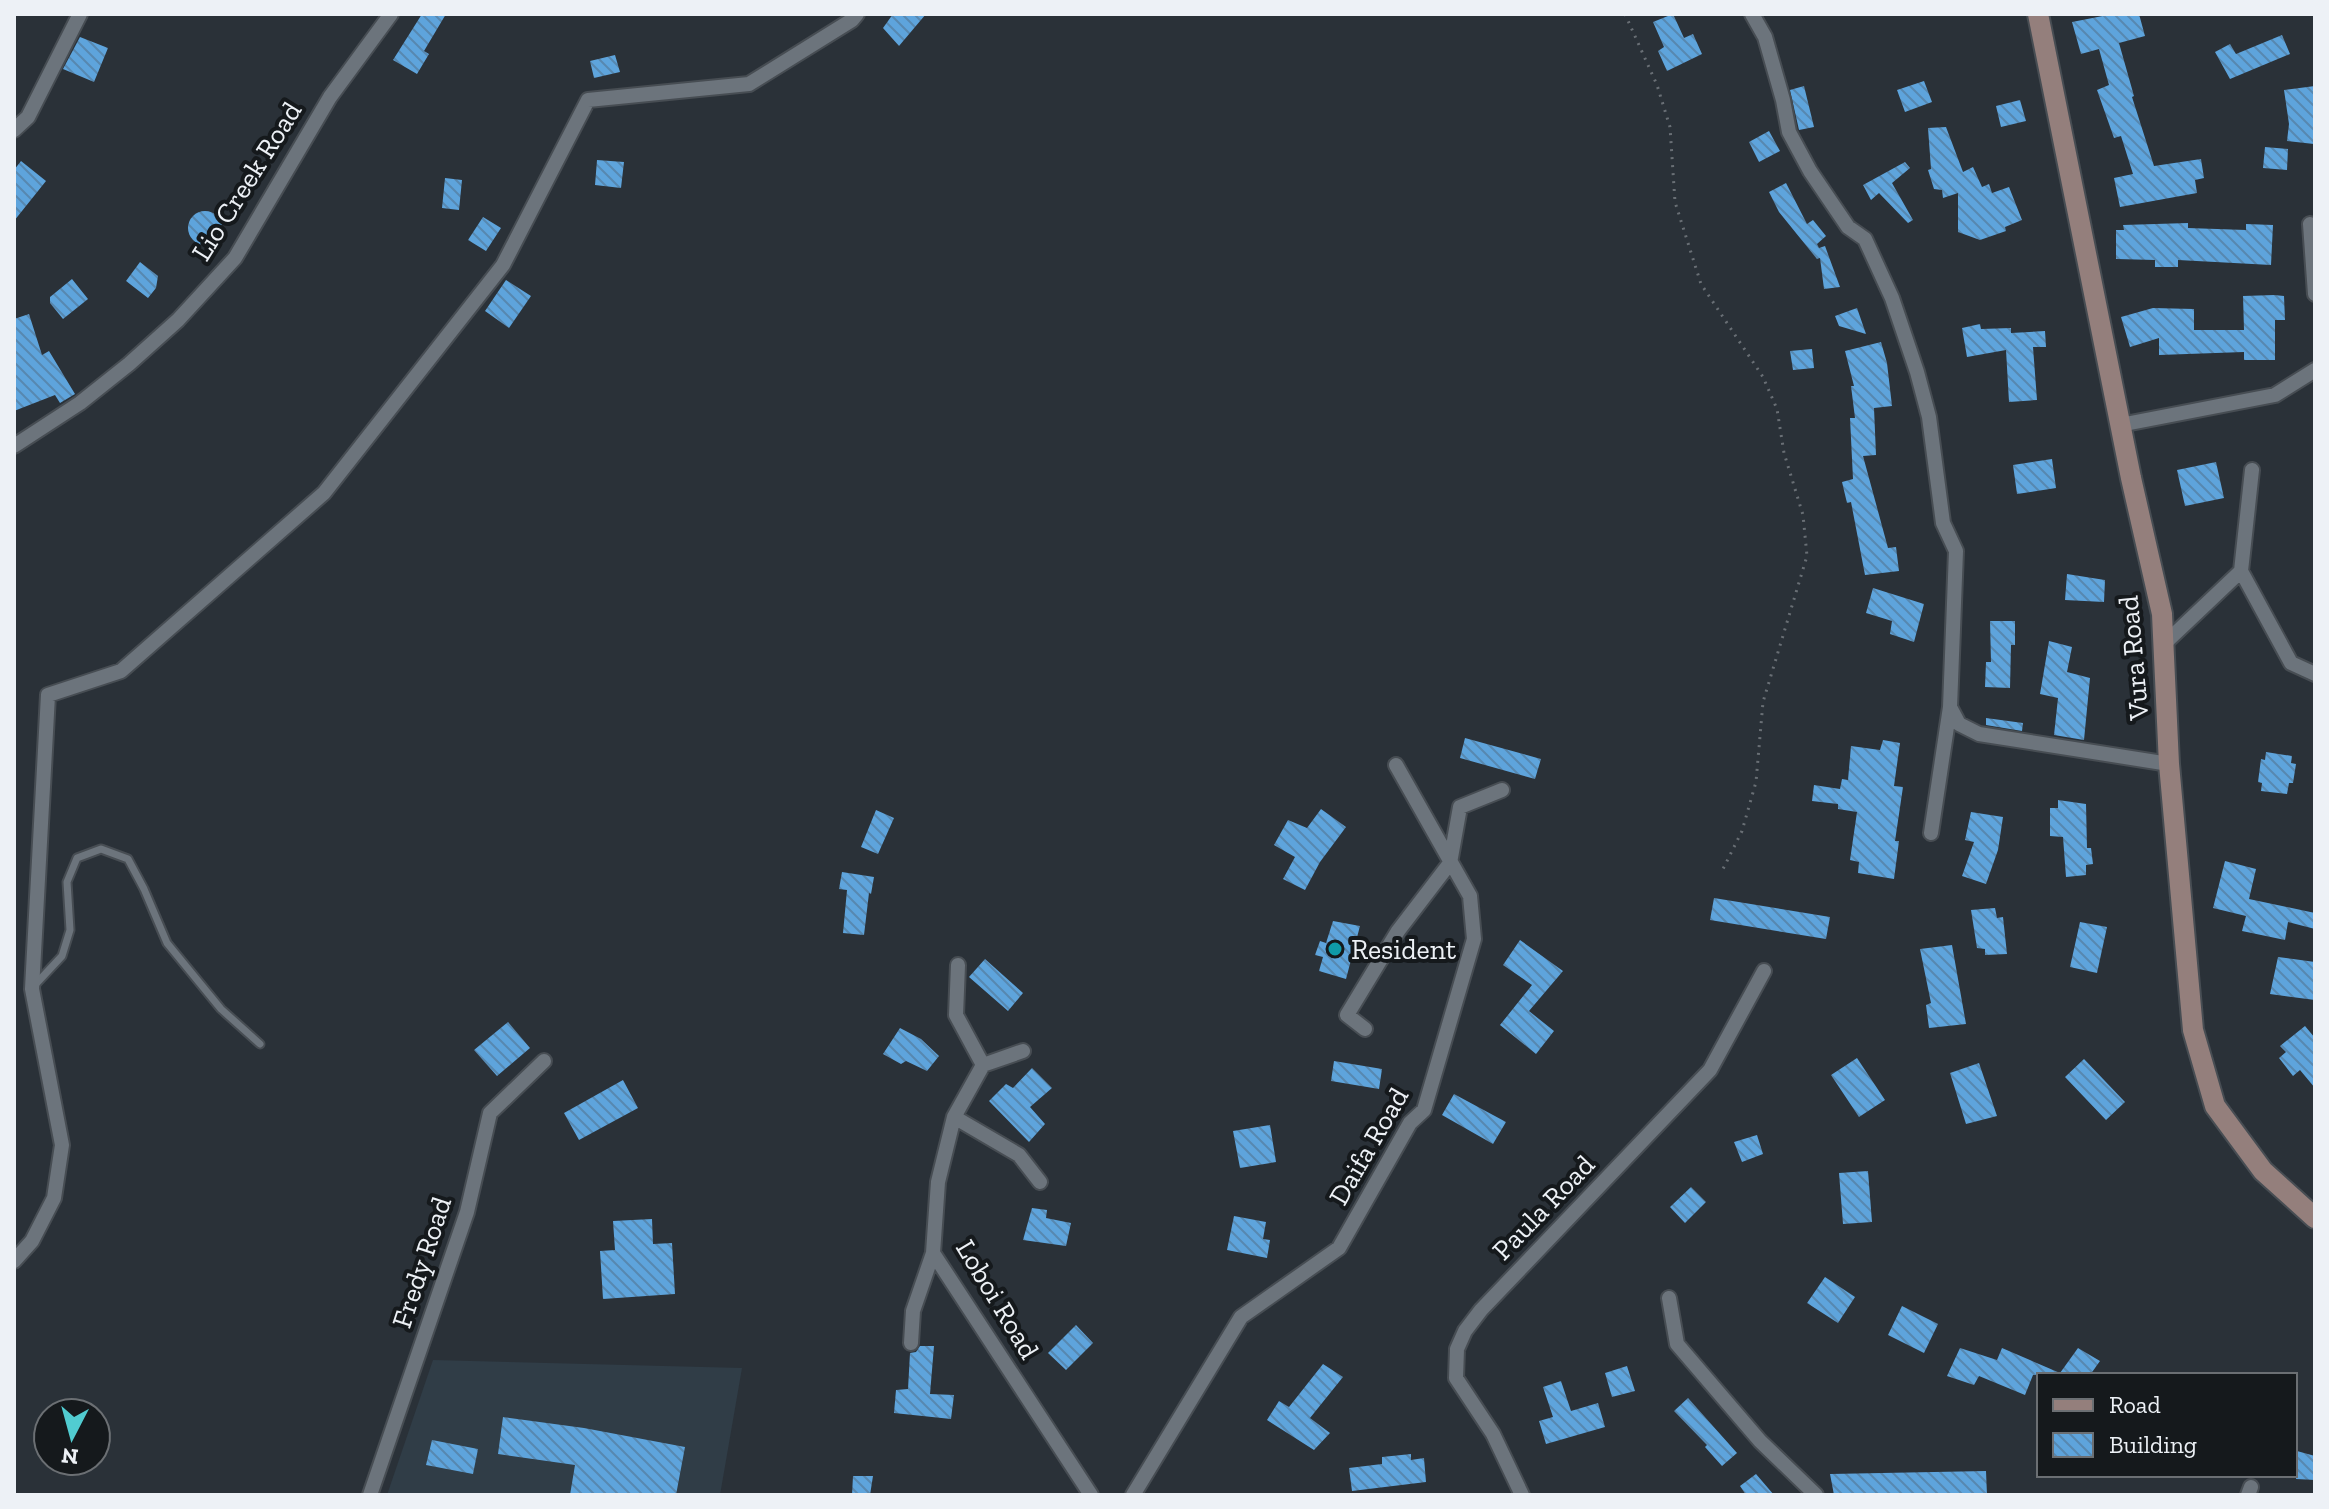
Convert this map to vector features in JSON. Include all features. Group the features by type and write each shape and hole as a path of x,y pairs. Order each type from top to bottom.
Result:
{"street":[{"path":"14,130 28,117 80,14"},
{"name":"Lio Creek Road","path":"14,446 80,403 129,364 178,320 235,258 330,97 391,14"},
{"path":"14,1261 32,1241 54,1198 62,1145 32,989 48,695 121,671 324,493 503,265 588,100 749,84 857,14"},
{"path":"1752,14 1765,37 1789,132 1810,171 1848,227 1865,239 1892,298 1929,417 1943,523 1956,551 1950,707 1931,833"},
{"name":"Vura Road","path":"2038,14 2120,425 2162,614 2169,764 2193,1030 2215,1106 2263,1171 2315,1218"},
{"path":"2310,224 2315,294"},
{"path":"2120,425 2275,395 2315,370"},
{"path":"2252,470 2241,571 2291,663 2315,674"},
{"path":"2164,644 2241,571"},
{"path":"1950,707 1959,724 1979,734 2169,764"},
{"name":"Daifa Road","path":"1133,1495 1241,1317 1339,1248 1410,1123 1424,1110 1474,939 1470,896 1396,765"},
{"path":"1365,1029 1347,1015 1398,931 1450,863 1460,807 1502,790"},
{"path":"958,965 956,1015 983,1065 1023,1051"},
{"name":"Paula Road","path":"1522,1495 1493,1434 1456,1378 1457,1349 1461,1340 1481,1310 1710,1070 1764,971"},
{"name":"Fredy Road","path":"370,1495 467,1212 490,1113 544,1061"},
{"name":"Loboi Road","path":"983,1065 954,1117 938,1182 933,1253 1091,1495"},
{"path":"954,1117 1019,1155 1040,1182"},
{"path":"911,1343 913,1311 933,1253"},
{"path":"1669,1298 1677,1344 1760,1441 1816,1495"}],"lane":[{"path":"32,989 62,956 70,930 67,882 77,858 101,849 128,859 167,943 221,1009 260,1044"}],"path":[{"path":"1625,14 1657,85 1670,127 1675,202 1701,284 1763,377 1777,409 1784,453 1803,515 1807,556 1763,702 1756,782 1742,831 1722,871"}],"shaded area":[{"path":"433,1360 742,1368 720,1495 387,1495"}],"building":[{"path":"422,14 446,14 424,51 429,54 417,74 393,60"},
{"path":"893,14 926,14 899,46 883,28"},
{"path":"1673,14 1684,38 1693,34 1702,54 1667,71 1658,51 1664,47 1653,22"},
{"path":"2113,14 2139,14 2145,36 2119,43 2154,166 2201,159 2204,178 2195,180 2197,193 2120,207 2114,178 2133,174 2121,136 2114,138 2097,90 2109,85 2099,49 2081,54 2072,22"},
{"path":"2282,35 2290,54 2230,79 2215,52 2230,44 2236,54"},
{"path":"80,37 108,48 94,82 63,69"},
{"path":"615,55 620,72 594,78 590,61"},
{"path":"1924,81 1932,102 1905,112 1897,90"},
{"path":"1804,86 1814,127 1799,130 1790,90"},
{"path":"2315,86 2314,144 2287,141 2289,124 2284,90"},
{"path":"2020,100 2026,121 2001,127 1996,106"},
{"path":"1946,127 1963,172 1973,167 1982,187 1989,184 1992,193 2009,187 2022,220 2005,227 2006,231 1980,240 1958,232 1958,193 1943,198 1942,190 1934,189 1928,170 1931,169 1928,128"},
{"path":"1769,131 1780,151 1759,162 1749,142"},
{"path":"2265,147 2288,149 2287,170 2263,168"},
{"path":"597,160 624,162 621,188 595,185"},
{"path":"21,161 46,181 14,221 14,170"},
{"path":"1905,162 1910,168 1892,183 1913,220 1908,223 1879,193 1871,200 1863,185"},
{"path":"445,178 462,180 459,210 442,208"},
{"path":"1786,183 1807,224 1813,220 1826,236 1817,244 1819,248 1825,246 1840,287 1824,289 1820,258 1817,259 1779,212 1769,192"},
{"path":"205,211 217,216 222,228 217,240 205,245 193,240 188,228 193,216"},
{"path":"483,217 501,228 486,251 468,240"},
{"path":"2188,223 2188,228 2246,230 2246,224 2273,225 2271,265 2178,260 2178,267 2155,267 2155,260 2116,259 2116,230 2124,230 2123,225"},
{"path":"140,262 158,276 156,288 148,298 126,281"},
{"path":"72,279 88,299 63,319 50,303 50,297"},
{"path":"506,280 531,296 509,328 485,311"},
{"path":"2243,296 2284,296 2285,320 2275,320 2275,360 2244,360 2244,352 2159,355 2159,338 2130,347 2121,317 2153,308 2194,309 2194,330 2244,330"},
{"path":"1857,308 1866,334 1839,326 1835,316"},
{"path":"29,314 42,355 49,351 75,394 60,403 55,395 14,411 14,319"},
{"path":"1980,324 1981,329 2011,328 2011,333 2045,331 2046,347 2033,347 2037,400 2009,402 2006,350 1967,357 1962,328"},
{"path":"1881,342 1892,406 1874,408 1876,455 1863,456 1888,548 1896,547 1899,571 1865,575 1851,502 1847,503 1842,482 1853,479 1850,418 1855,418 1851,386 1854,386 1845,351"},
{"path":"1812,349 1814,368 1793,370 1790,351"},
{"path":"2052,459 2056,488 2017,494 2013,465"},
{"path":"2216,462 2224,498 2185,506 2177,470"},
{"path":"2067,574 2105,580 2104,602 2065,600"},
{"path":"1873,588 1924,604 1914,642 1890,634 1892,621 1866,613"},
{"path":"1990,621 2015,621 2010,688 1985,687 1986,662 1991,662"},
{"path":"2049,641 2072,647 2067,672 2090,678 2084,740 2054,735 2058,698 2040,694"},
{"path":"1986,718 2023,723 2022,731 1986,725"},
{"path":"1465,738 1541,759 1535,779 1460,758"},
{"path":"1883,740 1900,743 1894,786 1903,787 1895,841 1899,841 1894,879 1858,873 1859,862 1850,860 1857,812 1838,809 1838,804 1812,801 1814,785 1840,789 1842,779 1848,780 1851,746 1880,750"},
{"path":"2266,752 2292,756 2291,763 2296,764 2293,783 2289,783 2287,794 2261,791 2262,783 2258,782 2261,759 2265,760"},
{"path":"2058,800 2086,804 2087,848 2091,848 2093,864 2086,865 2086,875 2066,877 2063,837 2050,836 2050,808 2058,808"},
{"path":"1321,809 1346,827 1320,862 1305,890 1283,879 1295,857 1274,845 1288,820 1307,828"},
{"path":"876,810 894,818 878,854 861,847"},
{"path":"1971,812 2003,817 1998,850 1986,884 1962,876 1974,842 1965,840"},
{"path":"2225,861 2256,869 2249,899 2315,913 2315,929 2288,922 2285,940 2242,931 2246,916 2213,908"},
{"path":"842,872 874,877 864,935 843,933 847,890 839,889"},
{"path":"1714,898 1830,917 1826,939 1710,920"},
{"path":"1995,908 1997,918 2003,917 2007,954 1985,955 1985,949 1977,948 1971,910"},
{"name":"Resident","path":"1333,921 1360,926 1346,979 1319,971 1323,957 1315,955 1320,941 1326,943"},
{"path":"2080,922 2107,927 2097,973 2070,967"},
{"path":"1520,940 1563,971 1529,1011 1554,1031 1536,1054 1500,1025 1532,985 1503,965"},
{"path":"1952,945 1966,1024 1929,1028 1926,1005 1931,1003 1920,949"},
{"path":"2278,957 2315,962 2315,1000 2270,994"},
{"path":"985,959 1023,993 1008,1011 969,977"},
{"path":"508,1022 530,1048 497,1076 474,1050"},
{"path":"2305,1026 2315,1038 2315,1088 2300,1070 2293,1076 2279,1058 2286,1052 2280,1046"},
{"path":"900,1028 921,1039 939,1056 927,1071 906,1061 901,1064 883,1054"},
{"path":"1857,1058 1885,1100 1859,1117 1831,1075"},
{"path":"2084,1059 2125,1102 2106,1120 2065,1077"},
{"path":"1334,1061 1382,1069 1379,1089 1331,1081"},
{"path":"1979,1063 1997,1116 1966,1124 1950,1073"},
{"path":"1032,1068 1052,1088 1030,1107 1045,1124 1029,1142 989,1101 1006,1084 1013,1088"},
{"path":"623,1080 638,1108 579,1140 564,1113"},
{"path":"1454,1094 1506,1122 1493,1144 1442,1115"},
{"path":"1270,1125 1276,1162 1240,1168 1233,1131"},
{"path":"1757,1135 1763,1154 1742,1162 1734,1142"},
{"path":"1868,1171 1872,1222 1843,1224 1839,1173"},
{"path":"1691,1187 1706,1202 1685,1223 1670,1207"},
{"path":"1032,1208 1047,1210 1046,1218 1071,1223 1066,1246 1023,1240"},
{"path":"1234,1216 1266,1222 1263,1239 1270,1240 1267,1258 1227,1250"},
{"path":"652,1219 653,1244 672,1243 675,1294 603,1299 600,1251 615,1250 613,1221"},
{"path":"1825,1277 1855,1297 1838,1323 1807,1303"},
{"path":"1902,1306 1938,1324 1924,1353 1888,1335"},
{"path":"1076,1325 1093,1343 1066,1370 1048,1353"},
{"path":"920,1346 934,1346 930,1394 954,1395 951,1419 894,1413 896,1390 908,1389 910,1353 916,1352"},
{"path":"1960,1348 1997,1360 2002,1348 2060,1373 2033,1375 2025,1395 1979,1376 1974,1385 1947,1376"},
{"path":"2078,1348 2100,1361 2091,1373 2060,1373"},
{"path":"1323,1364 1343,1377 1310,1418 1330,1433 1314,1450 1267,1420 1279,1401 1289,1407"},
{"path":"1627,1366 1635,1391 1612,1397 1605,1373"},
{"path":"1561,1381 1571,1411 1598,1403 1605,1427 1546,1444 1539,1421 1553,1417 1543,1387"},
{"path":"1688,1398 1737,1453 1722,1466 1705,1447 1707,1445 1674,1411"},
{"path":"503,1417 685,1447 676,1495 570,1495 575,1465 498,1454"},
{"path":"432,1440 478,1449 473,1474 426,1465"},
{"path":"2297,1451 2315,1456 2315,1480 2296,1479"},
{"path":"1411,1454 1411,1460 1424,1458 1426,1482 1352,1491 1349,1468 1382,1464 1382,1457"},
{"path":"1986,1471 1987,1495 1834,1495 1830,1474"},
{"path":"1756,1474 1774,1495 1746,1495 1740,1486"},
{"path":"853,1476 873,1476 870,1495 852,1495"}],"place":[{"name":"Resident","path":"1335,949"}]}
